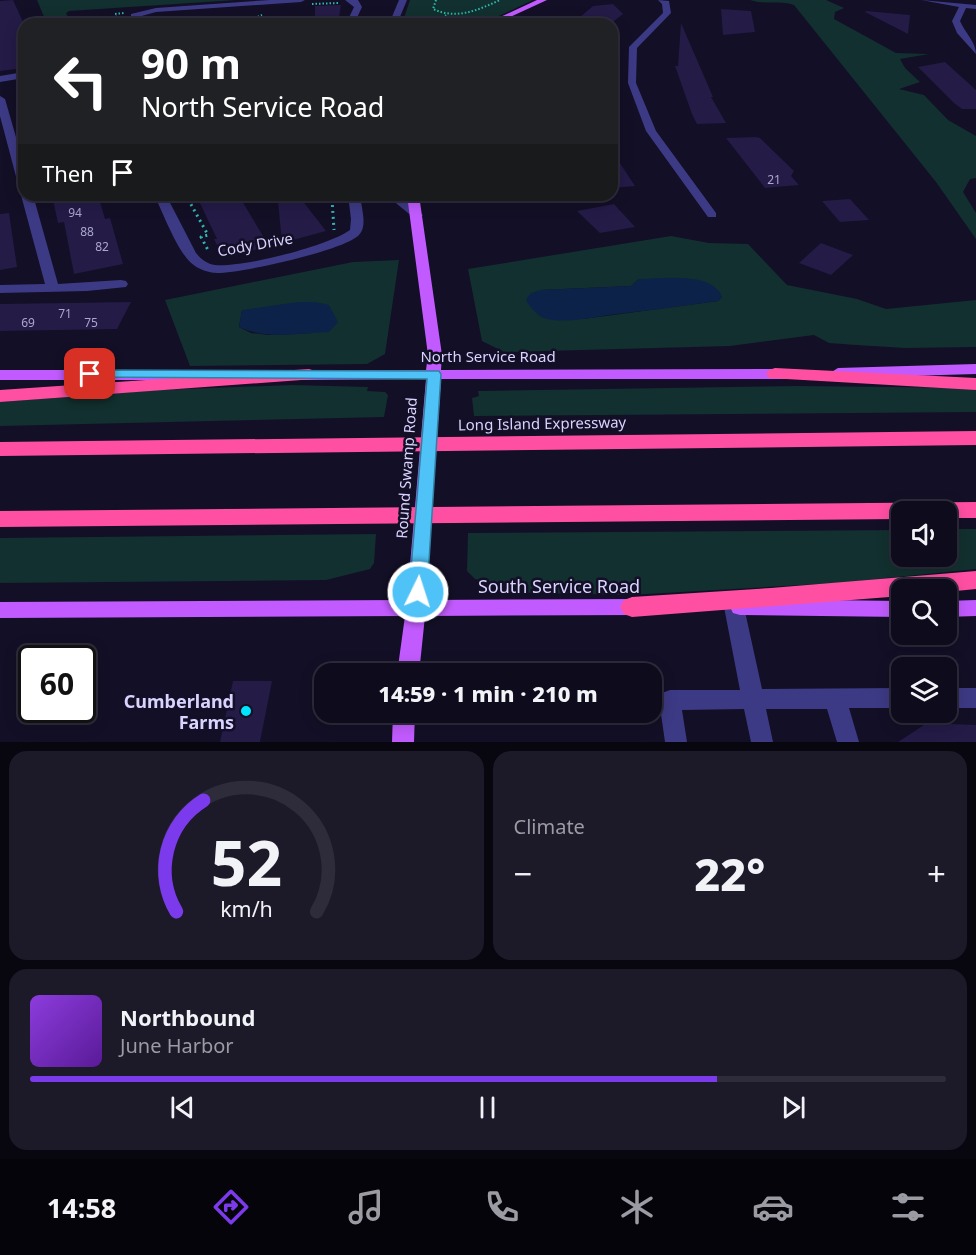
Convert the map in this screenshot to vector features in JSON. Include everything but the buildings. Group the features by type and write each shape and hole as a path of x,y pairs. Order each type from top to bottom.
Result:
{"highway":[{"path":"775,374 976,384"},
{"path":"0,396 309,375"},
{"name":"Long Island Expressway","path":"0,448 519,445 976,438"},
{"path":"0,519 523,516 976,510"},
{"path":"632,607 771,598 976,580"}],"main road":[{"path":"502,18 543,0"},
{"name":"Round Swamp Road","path":"409,663 416,608 434,374 434,331 414,201"},
{"name":"North Service Road","path":"0,375 775,374 976,369"},
{"name":"South Service Road","path":"0,610 632,607 891,609"},
{"path":"957,609 976,608"},
{"path":"403,742 404,723"}],"street":[{"path":"134,18 134,16 156,10 301,0"},
{"path":"349,0 355,2 358,7 353,18"},
{"path":"396,18 403,0"},
{"path":"662,0 666,3 667,13 633,46 633,83 651,131 712,215"},
{"path":"925,0 976,7"},
{"path":"963,6 956,21 960,31 976,52"},
{"path":"0,79 18,76"},
{"path":"0,99 18,163"},
{"path":"29,201 54,288"},
{"name":"Cody Drive","path":"163,201 196,263 219,269 245,266 349,238 355,233 357,225 355,201"},
{"path":"400,201 417,215"},
{"path":"0,289 121,284"},
{"path":"734,607 762,742"},
{"path":"676,742 670,700 891,698"},
{"path":"957,698 976,698"},
{"path":"835,699 848,742"}],"path":[{"path":"436,0 433,9 447,15"},
{"path":"443,18 447,15 474,12 500,0"},
{"path":"189,201 208,235 201,237 213,256"},
{"path":"332,201 335,238"}],"green space":[{"path":"37,0 236,0 69,11 66,13 68,18 44,18"},
{"path":"410,0 533,0 495,18 404,18"},
{"path":"750,0 826,0 844,8 835,12 834,19 896,53 929,54 900,59 905,68 920,82 899,89 924,95 948,120 976,136 976,178 970,179 963,192 976,213 976,239 936,182 794,5"},
{"path":"671,236 709,243 748,244 787,285 857,299 886,309 976,300 976,347 905,348 829,343 814,335 730,346 504,352 482,341 468,269","holes":["639,279 650,279 722,297 718,301 583,319 553,319 542,317 538,312 541,290 631,286"]},
{"path":"399,260 385,354 367,364 190,366 165,300 353,262","holes":["242,310 313,333 269,335 251,333 239,327"]},
{"path":"292,385 368,387 367,391 385,392 388,395 384,417 0,426 0,402 159,390"},
{"path":"799,386 976,388 976,412 474,416 472,398 479,396 478,391"},
{"path":"957,529 976,529 976,569 838,583 629,595 501,592 501,584 475,579 467,571 468,533 891,530 891,567 957,567"},
{"path":"376,534 374,563 370,569 326,580 0,583 0,538"}],"water":[{"path":"639,279 698,280 717,289 722,297 718,301 568,320 551,320 542,317 531,308 526,299 531,293 541,290 631,286"},
{"path":"298,302 329,305 338,322 329,332 295,334 272,335 239,327 242,310"}],"place":[{"name":"Cumberland Farms","path":"246,711"}],"route":[{"path":"90,374 434,374 418,592"}]}
